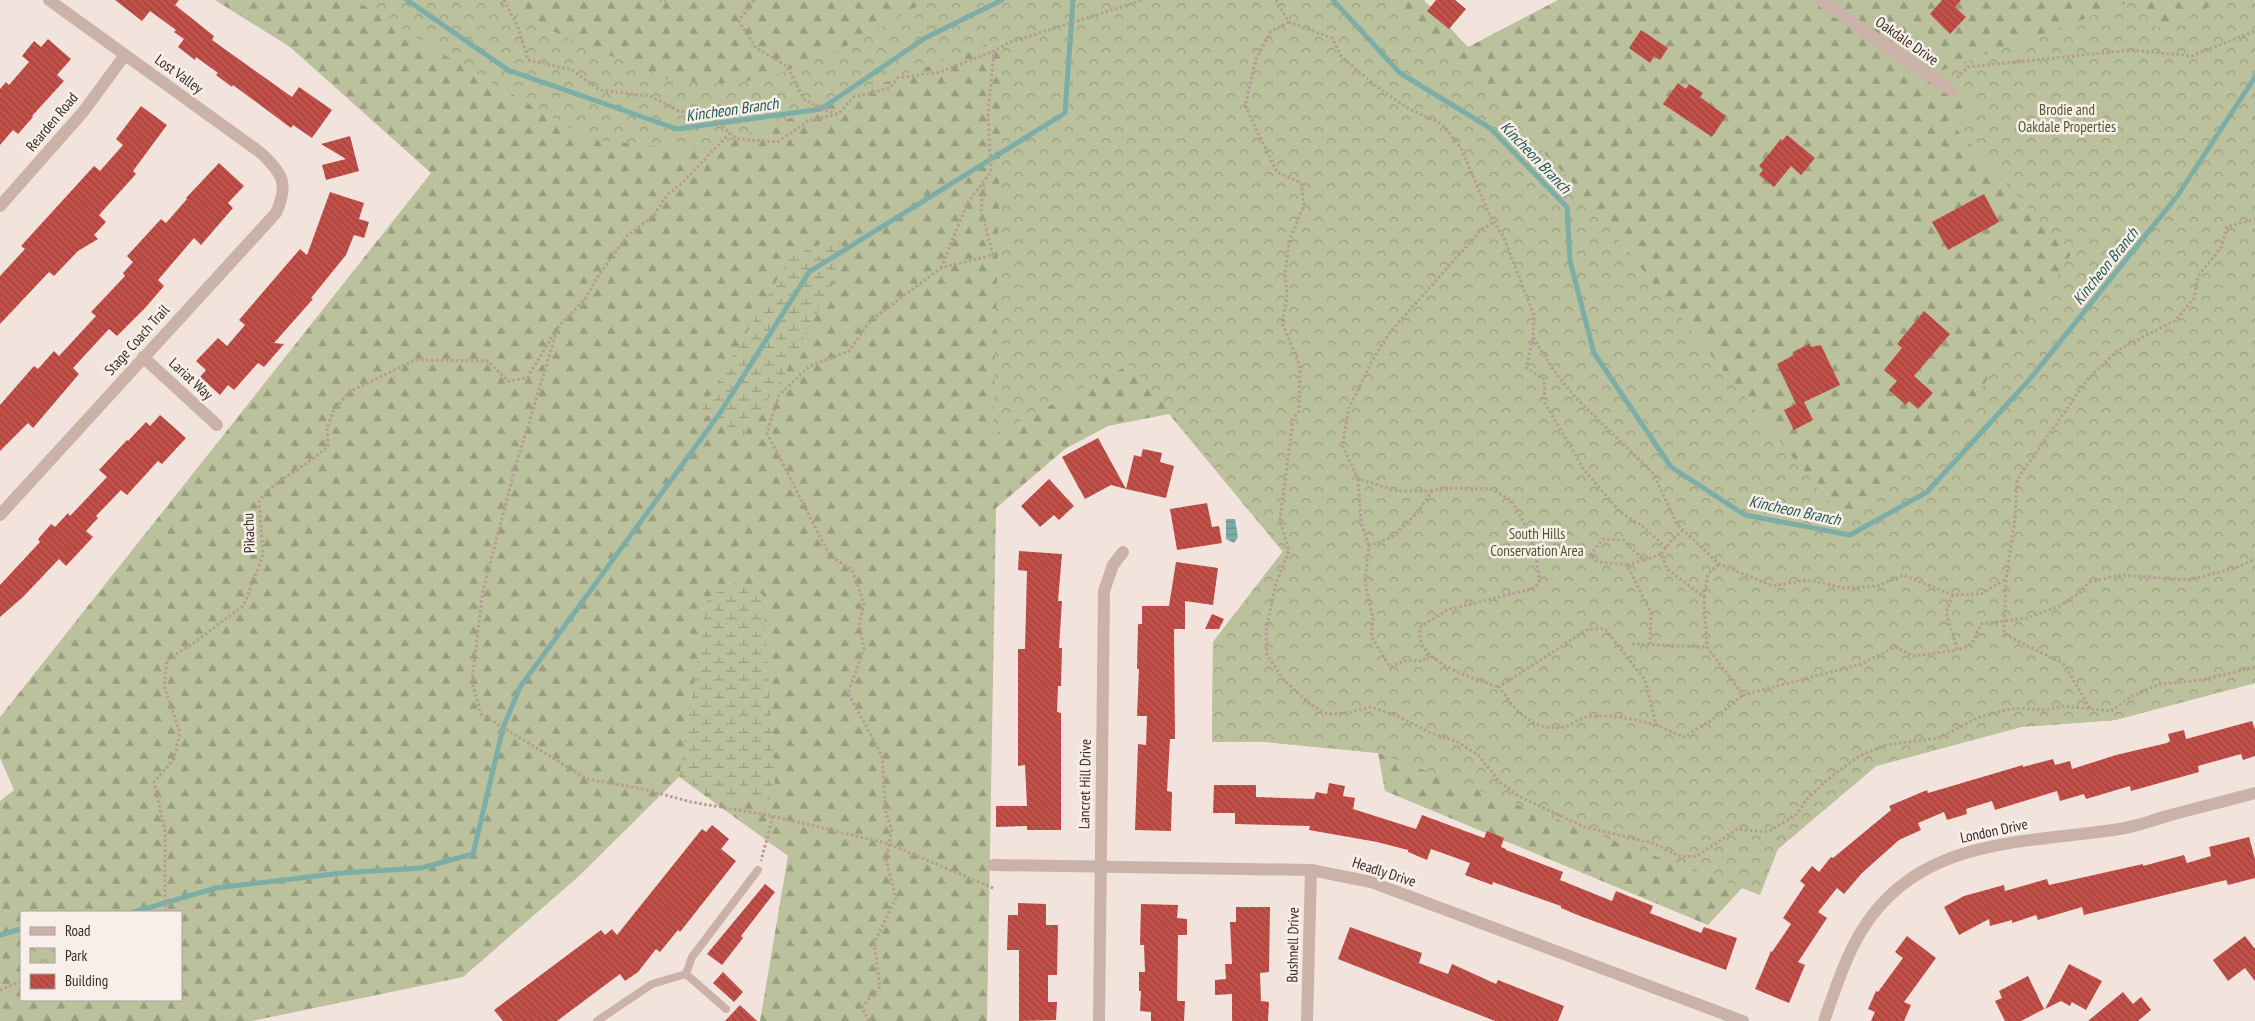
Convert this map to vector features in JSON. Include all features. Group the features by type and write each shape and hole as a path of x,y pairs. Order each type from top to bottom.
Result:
{"street":[{"name":"Lost Valley","path":"49,0 261,153 274,166 283,181"},
{"name":"Oakdale Drive","path":"1820,0 1950,89"},
{"name":"Rearden Road","path":"0,206 83,112 125,55"},
{"name":"Stage Coach Trail","path":"0,515 276,213 283,197 283,181"},
{"name":"Lariat Way","path":"143,357 217,425"},
{"name":"Lancret Hill Drive","path":"1099,1021 1104,591 1113,565 1123,552"},
{"name":"London Drive","path":"1824,1021 1845,965 1863,929 1891,895 1906,882 1931,866 1979,848 2017,841 2122,829 2255,793"},
{"name":"Headly Drive","path":"993,866 1311,870 1370,882 1743,1021"},
{"name":"Bushnell Drive","path":"1307,1021 1311,870"}],"lane":[{"path":"686,974 692,957 758,870"},
{"path":"686,974 726,1008"},
{"path":"597,1021 652,984 686,974"}],"path":[{"path":"504,0 518,27 528,60 572,70 600,90 650,96 679,111 709,115 737,139 777,142 808,121 838,114 854,97 890,88 898,78 940,72 1025,37 1143,0"},
{"path":"659,0 666,0"},
{"path":"754,0 738,21 756,48 787,66 804,99 821,109 838,114"},
{"path":"1276,0 1289,22 1332,38 1341,56 1377,87 1409,109 1442,124 1460,148 1494,222 1504,238 1534,315 1533,337 1526,368 1544,380 1545,403 1584,470 1621,513 1640,524 1666,548"},
{"path":"1289,22 1272,31 1256,59 1245,106 1277,172 1301,183 1304,205 1290,242 1285,273 1287,297 1282,324 1300,366 1299,412 1293,419 1280,520 1289,551 1276,583 1266,630 1267,655 1284,680 1310,704 1327,714 1348,713 1371,707 1397,716 1431,733 1456,741 1478,755 1500,782 1518,796 1585,826 1653,843 1681,857 1697,856 1737,829 1768,832 1797,814 1806,800 1827,780 1859,756 1886,746 1939,738 1979,717 2015,708 2046,710 2063,706 2111,711 2130,697 2160,684 2202,680 2255,667"},
{"path":"1950,89 1968,67 2132,50 2192,56 2255,31"},
{"path":"941,268 968,202 992,172 988,114 994,51"},
{"path":"730,133 682,183 666,194 654,215 627,236 585,298 558,327 516,465 483,590 472,681 482,714 587,780 643,789 691,802 773,816 889,844 992,888"},
{"path":"869,1021 862,1007 880,987 874,943 896,898 886,860 892,828 886,814 882,756 848,693 864,649 859,625 864,603 852,570 830,556 767,433 779,395 810,366 849,351 871,320 941,268 994,256 980,210 984,183"},
{"path":"2090,709 2064,664 2004,634 2006,579 2015,519 2017,480 2087,380 2118,350 2176,320 2194,298 2198,276 2221,248 2227,227 2255,219"},
{"path":"1428,654 1423,661 1407,660 1390,667 1371,636 1373,620 1365,580 1369,546 1361,522 1358,479 1342,445 1349,408 1372,361 1390,332 1481,230 1494,222"},
{"name":"Pikachu","path":"165,911 165,831 154,782 174,759 180,733 164,686 167,660 191,645 244,604 263,555 259,501 269,488 319,456 328,446 327,429 333,412 349,392 415,360 488,361 508,381 527,378 558,327"},
{"path":"1533,337 1554,371 1577,398 1653,473 1677,524 1719,564 1773,586 1807,580 1844,588 1878,586 1903,575 1953,595 1981,594 2006,579"},
{"path":"1358,479 1398,491 1432,492 1445,488 1492,489 1511,500 1532,537 1540,580 1535,588 1447,610 1420,627 1420,641 1428,654 1461,674 1498,687 1519,713 1538,727 1564,727 1586,716 1631,718 1656,725 1684,737 1716,718 1743,695 1861,664 1895,647 1913,656 1958,650 1972,644 1981,624 2027,618 2060,606 2081,592 2089,582 2122,575 2189,580 2238,567 2255,559"},
{"path":"1369,546 1392,537 1417,513 1432,492"},
{"path":"1644,560 1623,540 1604,539 1590,555 1598,562 1627,565 1644,560 1661,554 1684,530"},
{"path":"1661,554 1667,569 1704,598"},
{"path":"1719,564 1708,574 1704,598 1707,647 1743,695"},
{"path":"1627,565 1651,613 1650,644"},
{"path":"1953,595 1946,613 1958,650"},
{"path":"1498,687 1588,630 1605,629 1645,680 1656,725"},
{"path":"1632,644 1707,647"},
{"path":"758,870 773,816"},
{"path":"0,990 20,981"}],"green space":[{"name":"Brodie and Oakdale Properties","path":"215,0 1424,0 1468,47 1558,0 2255,0 2255,683 2115,720 2021,727 1876,766 1778,849 1708,925 1385,791 1378,753 1266,742 1212,742 1213,642 1283,552 1169,414 1108,426 1065,449 996,508 987,1021 760,1021 788,856 679,777 578,877 463,977 252,1021 0,1021 0,801 14,790 0,758 0,717 431,173 290,47"},
{"name":"South Hills Conservation Area","path":"355,0 493,0 526,20 669,80 735,84 784,72 851,44 928,0 1387,0 1485,91 1571,181 1842,518 1954,429 2071,254 1953,126 1976,107 1940,71 2133,1 2157,28 2226,0 2255,0 2255,683 2115,720 2021,727 1876,766 1778,849 1760,895 1378,753 1266,742 1212,742 1213,642 1283,551 1131,364 993,435 1003,38 703,151 589,139 456,62"},
{"path":"842,235 832,285 787,370 744,435 701,412 790,257"},
{"path":"739,581 763,595 776,800 710,795 679,776 708,597"}],"water":[{"path":"1226,519 1235,519 1238,537 1234,543 1226,539"}],"building":[{"path":"115,0 179,0 175,5 214,36 212,40 292,97 299,87 332,110 312,138 293,125 291,128 233,85 232,87 216,75 218,73 196,57 195,60 178,47 184,39 174,32 176,30 150,11 142,21"},
{"path":"1436,0 1455,0 1466,9 1449,29 1427,11"},
{"path":"1942,0 1961,0 1955,7 1966,17 1950,34 1930,14"},
{"path":"1641,30 1668,48 1660,60 1654,56 1650,63 1629,48"},
{"path":"48,39 71,59 57,75 64,81 18,134 13,130 0,145 0,89 6,82 9,85 29,62 22,56 34,41 41,47"},
{"path":"1678,83 1686,89 1689,84 1703,93 1700,97 1726,116 1712,137 1663,104"},
{"path":"141,106 167,125 133,171 136,174 99,215 106,222 94,235 98,239 78,251 54,276 49,272 0,324 0,276 25,249 21,246 94,166 100,171 123,145 116,139"},
{"path":"1787,135 1815,158 1801,175 1791,166 1774,187 1759,175 1763,170 1759,166 1781,139 1782,141"},
{"path":"350,136 359,171 326,180 322,165 346,159 321,144"},
{"path":"219,163 244,186 228,203 233,208 201,245 194,238 158,280 164,286 117,336 109,329 73,368 79,374 33,428 28,423 0,451 0,405 34,366 38,369 54,351 59,356 96,316 91,312 125,276 123,273 133,262 127,256 161,219 166,223 186,198"},
{"path":"330,192 364,203 359,219 369,222 364,238 354,235 346,255 311,298 313,299 274,343 284,344 264,367 258,363 234,390 228,385 220,395 200,377 206,370 196,361 218,338 227,346 245,325 239,320 300,249 307,255"},
{"path":"1984,194 1999,222 1948,250 1932,222"},
{"path":"1924,311 1950,334 1914,376 1933,393 1918,409 1909,401 1906,405 1889,390 1897,381 1884,370 1902,348 1897,344"},
{"path":"1809,344 1811,347 1821,345 1840,385 1804,402 1813,420 1794,430 1784,410 1796,404 1777,364 1794,355 1793,352"},
{"path":"160,415 186,438 162,464 158,461 127,495 121,490 96,516 98,518 86,531 93,537 66,566 59,559 23,597 0,617 0,585 40,542 38,539 51,524 55,527 68,513 70,516 107,477 99,470 127,440 146,422 150,426"},
{"path":"1098,438 1126,489 1111,485 1085,499 1062,457"},
{"path":"1143,449 1162,453 1160,462 1174,466 1166,498 1126,489 1134,455 1141,457"},
{"path":"1049,479 1074,506 1059,520 1054,515 1040,527 1021,506"},
{"path":"1207,503 1212,527 1219,526 1222,543 1177,550 1170,509"},
{"path":"1019,551 1062,554 1058,601 1062,601 1059,648 1062,648 1061,686 1058,686 1057,712 1061,713 1061,830 1027,830 1027,826 996,827 996,806 1027,806 1025,765 1018,766 1018,649 1025,649 1027,571 1018,570"},
{"path":"1176,562 1218,568 1213,605 1185,601 1185,629 1174,629 1175,739 1170,739 1167,791 1172,792 1171,831 1135,830 1138,744 1146,745 1147,716 1137,716 1138,624 1142,624 1142,606 1169,606"},
{"path":"1212,614 1224,619 1219,629 1205,629"},
{"path":"2252,721 2255,729 2255,756 2243,760 2241,754 2198,766 2199,772 2131,791 2130,786 2086,799 2084,794 2060,801 2057,791 1995,810 1992,801 1966,809 1967,814 1947,820 1944,812 1918,823 1921,830 1899,840 1862,873 1844,894 1837,888 1818,912 1827,918 1798,962 1805,965 1789,1003 1755,989 1771,951 1791,924 1783,918 1805,885 1800,881 1812,866 1819,872 1831,857 1833,858 1891,810 1889,806 1927,790 1928,793 2023,765 2023,767 2053,759 2055,765 2070,761 2072,769 2116,755 2167,743 2170,741 2168,734 2184,730 2186,739"},
{"path":"1329,783 1345,786 1343,796 1355,798 1353,809 1416,829 1422,815 1484,838 1487,831 1504,838 1501,847 1506,850 1563,872 1560,880 1612,901 1616,891 1653,906 1650,913 1701,933 1704,927 1737,938 1726,970 1580,916 1561,908 1561,906 1493,882 1492,885 1465,875 1470,863 1431,849 1427,860 1408,852 1408,850 1377,842 1309,830 1310,826 1235,824 1235,813 1213,813 1214,785 1256,785 1256,797 1314,799 1316,792 1327,794"},
{"path":"712,825 729,839 721,849 736,861 680,932 678,930 660,952 656,949 638,972 625,981 620,974 557,1021 503,1021 494,1010 601,930 605,935 612,929 617,935 702,829 706,832"},
{"path":"2249,837 2255,859 2255,878 2228,885 2226,880 2084,915 2082,907 2038,920 2036,915 2012,923 2012,920 1990,926 1989,919 1959,935 1944,907 1964,896 2004,885 2005,891 2047,879 2049,885 2143,864 2143,866 2184,855 2187,863 2211,856 2209,847"},
{"path":"765,884 775,892 741,936 743,938 722,965 707,954"},
{"path":"1018,903 1046,904 1046,925 1058,925 1057,975 1048,975 1048,1002 1057,1002 1056,1020 1019,1021 1019,950 1007,950 1008,915 1018,915"},
{"path":"1141,904 1178,905 1177,918 1187,919 1187,935 1178,935 1177,999 1178,1001 1185,1001 1184,1021 1151,1021 1151,1012 1140,1011 1141,991 1139,991 1139,972 1145,972 1144,945 1140,945"},
{"path":"1236,907 1270,907 1269,972 1260,973 1261,1001 1269,1002 1268,1021 1232,1021 1232,994 1215,995 1215,980 1226,979 1225,964 1232,964 1230,922 1236,922"},
{"path":"1350,927 1422,953 1419,963 1448,974 1452,964 1496,984 1498,980 1564,1006 1558,1021 1495,1021 1338,959"},
{"path":"1907,936 1936,958 1904,1002 1911,1005 1904,1021 1871,1021 1875,1012 1868,1009 1876,991 1878,992 1903,958 1895,952"},
{"path":"2245,936 2255,949 2255,981 2245,968 2228,981 2213,960"},
{"path":"2069,964 2102,981 2086,1010 2072,1002 2070,1006 2061,1001 2045,1009"},
{"path":"723,972 743,992 734,1002 713,983"},
{"path":"2028,976 2044,1009 2021,1021 2005,1021 1995,1001 2002,998 1999,991"},
{"path":"2123,992 2133,1004 2141,997 2151,1010 2138,1021 2088,1021"},
{"path":"740,1005 757,1021 725,1021"}],"waterway":[{"name":"Kincheon Branch","path":"407,0 508,70 677,129 821,109 925,38 1002,0"},
{"path":"137,911 216,888 342,873 421,868 473,854 503,728 520,687 720,413 809,272 1065,113 1073,0"},
{"name":"Kincheon Branch","path":"1333,0 1400,73 1490,128 1567,207 1570,261 1594,353 1671,467 1745,515 1850,535 1927,492 2030,379 2178,195 2255,77"},
{"path":"0,935 20,929"}]}
